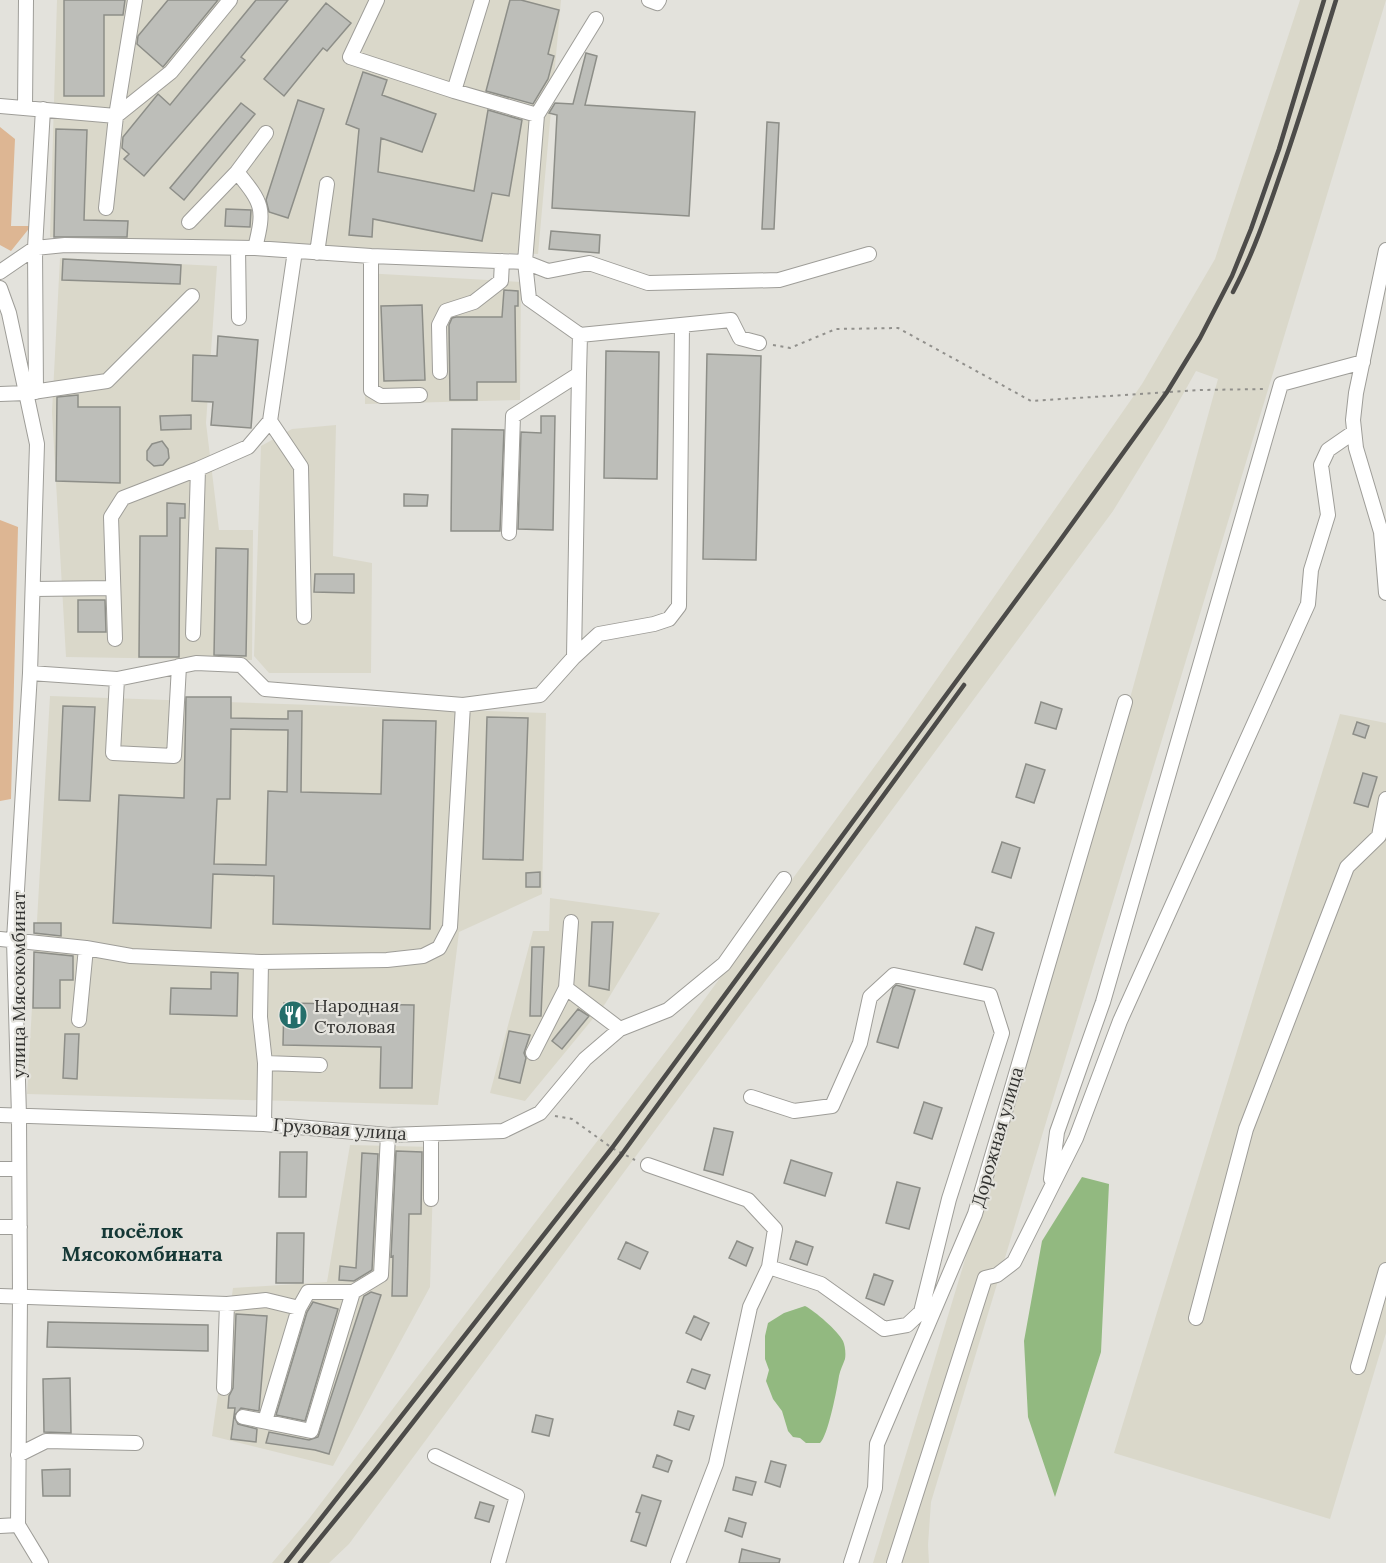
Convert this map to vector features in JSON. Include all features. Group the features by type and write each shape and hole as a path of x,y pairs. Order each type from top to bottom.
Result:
{"street":[{"path":"25,107 26,0"},
{"path":"106,208 116,116 135,0"},
{"path":"0,106 116,116 171,72 230,0"},
{"path":"377,0 350,57 537,115"},
{"path":"454,91 482,0"},
{"path":"649,0 657,3 659,0"},
{"path":"596,19 537,115 525,262 529,299 580,335 731,320 740,338 759,343"},
{"path":"31,393 35,248 43,109"},
{"path":"189,222 237,172 266,133"},
{"path":"237,172 257,196 262,220 255,248"},
{"path":"317,253 327,184"},
{"path":"0,272 35,248 65,244 255,248 371,256 525,262 548,271 589,263 648,283 779,280 869,254"},
{"path":"238,248 239,318"},
{"path":"1386,250 1354,411 1354,432 1364,480 1380,532 1386,593"},
{"path":"115,639 111,517 123,498 248,447 270,421 295,251"},
{"path":"371,256 371,390 381,396 420,395"},
{"path":"440,372 439,325 446,311 474,302 501,281 502,261"},
{"path":"0,288 31,393"},
{"path":"0,394 31,393 107,381 192,296"},
{"path":"30,673 117,679 196,663 241,665 265,689 463,705 540,695 574,657 599,634 669,620 679,606 682,325"},
{"path":"574,657 580,335"},
{"path":"1050,1190 1057,1132 1103,1002 1281,384 1363,362"},
{"path":"509,532 513,416 579,374"},
{"name":"улица Мясокомбинат","path":"18,1525 19,1116 7,940 30,673 34,590 37,444 31,393"},
{"path":"270,421 301,467 304,617"},
{"path":"894,1563 986,1278 997,1275 1014,1262 1076,1138 1120,1021 1308,604 1311,570 1328,515 1321,465 1328,450 1354,432"},
{"path":"193,634 198,469"},
{"path":"34,590 113,588"},
{"path":"117,679 113,753 174,756 179,666"},
{"name":"Дорожная улица","path":"851,1563 875,1488 877,1444 975,1214 1125,702"},
{"path":"7,940 86,948 131,956 261,962 387,960 423,956 439,948 450,927 463,705"},
{"path":"1196,1318 1246,1129 1347,867 1383,838 1386,799"},
{"name":"Грузовая улица","path":"0,1115 264,1124 388,1136 503,1131 540,1113 585,1059 620,1029 668,1010 724,964 784,879"},
{"path":"533,1053 567,988 571,922"},
{"path":"79,1020 86,948"},
{"path":"261,962 260,1017 265,1063 264,1124"},
{"path":"751,1097 794,1112 832,1106 860,1043 870,997 894,975 990,995 1002,1033 949,1200 921,1312 907,1325 884,1329 821,1284 769,1268"},
{"path":"567,988 620,1029"},
{"path":"265,1063 320,1065"},
{"path":"431,1134 431,1199"},
{"path":"265,1421 299,1308 308,1292 353,1292 381,1275 388,1136"},
{"path":"648,1165 748,1200 775,1229 769,1268 750,1307 716,1464 678,1563"},
{"path":"0,1169 19,1169"},
{"path":"0,1227 20,1227"},
{"path":"1358,1366 1386,1270"},
{"path":"243,1417 311,1431 353,1292"},
{"path":"0,1296 227,1304 266,1300 299,1308"},
{"path":"224,1388 227,1304"},
{"path":"18,1455 46,1440 136,1443"},
{"path":"435,1456 517,1496 498,1563"},
{"path":"0,1526 18,1525 41,1563"}],"path":[{"path":"759,343 790,348 836,329 898,328 1031,400 1201,390 1262,390 1281,384"},
{"path":"540,1113 572,1119 622,1154 648,1165"}],"shaded area":[{"path":"57,0 561,0 538,254 50,237"},
{"path":"1300,0 1386,0 931,1502 929,1563 873,1563 1078,887 1218,379 1196,371 1113,511 349,1544 329,1563 272,1563 308,1520 682,1030 902,729 1142,384 1215,259"},
{"path":"0,127 15,139 11,226 31,226 11,251 0,245"},
{"path":"60,258 217,266 206,423 219,530 253,530 252,660 66,657 52,412"},
{"path":"364,273 521,282 520,400 365,404"},
{"path":"336,425 333,556 372,563 371,673 269,673 254,656 261,446 292,429"},
{"path":"0,520 18,527 11,799 0,801"},
{"path":"50,696 546,713 542,894 459,932 438,1105 27,1094"},
{"path":"1340,714 1386,723 1386,1333 1330,1519 1114,1453"},
{"path":"550,898 660,913 605,1004 525,1101 490,1093 533,931 549,931"},
{"path":"350,1145 434,1147 430,1287 333,1466 212,1436 233,1288 327,1282"},
{"path":"1082,1177 1109,1184 1101,1352 1055,1497 1028,1417 1024,1341 1042,1241"},
{"path":"805,1306 836,1332 843,1341 845,1350 845,1359 839,1374 829,1422 820,1443 806,1443 800,1438 793,1437 788,1431 782,1411 773,1399 766,1381 769,1370 765,1359 765,1336 768,1323 784,1313"}],"building":[{"path":"64,0 125,0 123,15 104,15 104,96 64,96"},
{"path":"168,0 218,0 163,67 137,44 138,36"},
{"path":"256,0 288,0 241,57 245,60 144,176 124,159 129,154 122,148 123,137 158,94 170,105"},
{"path":"510,0 521,0 559,10 548,54 554,56 548,79 533,104 486,91"},
{"path":"326,3 351,23 327,51 323,48 284,96 264,79"},
{"path":"586,53 597,56 585,105 695,112 689,216 552,208 557,115 549,113 555,103 573,104"},
{"path":"363,72 387,80 382,95 436,114 422,152 381,138 378,172 474,191 488,110 522,120 509,196 492,193 482,241 373,219 372,237 349,235 359,129 346,124"},
{"path":"298,100 324,109 288,218 269,212 266,200"},
{"path":"241,103 255,114 184,200 170,188"},
{"path":"767,122 779,123 774,229 762,229"},
{"path":"56,129 87,130 84,220 128,221 127,237 54,237"},
{"path":"226,209 251,210 250,227 225,226"},
{"path":"551,231 600,235 599,253 549,249"},
{"path":"63,259 181,265 180,284 62,280"},
{"path":"504,290 518,291 518,306 515,306 516,382 477,382 477,400 450,400 449,325 452,318 502,317"},
{"path":"422,305 425,380 384,381 381,306"},
{"path":"218,336 258,340 251,428 211,425 213,402 192,401 193,355 217,356"},
{"path":"606,351 659,352 657,479 604,478"},
{"path":"707,354 761,356 756,560 703,559"},
{"path":"78,395 78,407 120,407 120,483 56,481 57,397"},
{"path":"191,415 191,429 161,430 160,416"},
{"path":"541,416 555,416 553,530 518,529 521,432 541,433"},
{"path":"452,429 504,430 500,531 451,531"},
{"path":"162,441 168,449 169,458 163,465 154,466 147,460 147,451 152,444"},
{"path":"404,494 428,495 427,506 404,506"},
{"path":"167,503 185,504 185,518 180,518 179,657 139,657 140,536 167,536"},
{"path":"216,548 248,549 246,656 214,655"},
{"path":"315,574 354,574 354,593 314,592"},
{"path":"78,600 105,600 106,632 78,632"},
{"path":"186,697 231,697 231,718 288,719 288,711 302,711 301,792 381,794 383,720 436,721 430,929 273,924 274,876 213,874 211,928 113,923 119,795 184,798","holes":["231,729 288,730 287,792 268,791 266,865 214,864 217,799 230,799"]},
{"path":"1041,702 1062,709 1056,729 1035,723"},
{"path":"63,706 95,707 90,801 59,800"},
{"path":"487,717 528,718 523,860 483,859"},
{"path":"1357,722 1369,726 1365,738 1353,734"},
{"path":"1026,764 1045,770 1034,803 1016,797"},
{"path":"1363,773 1377,777 1368,807 1354,803"},
{"path":"1002,842 1020,848 1011,878 992,872"},
{"path":"540,872 540,887 526,887 526,873"},
{"path":"592,922 613,922 609,990 589,986"},
{"path":"34,923 61,923 61,936 34,933"},
{"path":"976,927 994,933 982,970 964,964"},
{"path":"532,947 544,947 541,1016 530,1016"},
{"path":"34,952 73,956 73,980 60,980 60,1008 33,1008"},
{"path":"211,972 238,973 237,1016 170,1014 171,988 211,989"},
{"path":"896,985 915,990 898,1048 877,1042 893,988"},
{"path":"284,1003 414,1005 412,1088 380,1088 381,1047 283,1045"},
{"path":"578,1009 589,1016 562,1049 552,1041"},
{"path":"509,1031 530,1035 524,1053 526,1058 520,1083 499,1078"},
{"path":"65,1034 79,1034 77,1079 63,1078"},
{"path":"924,1102 942,1108 932,1139 914,1133"},
{"path":"714,1128 733,1132 723,1175 704,1170"},
{"path":"396,1151 422,1152 421,1214 409,1214 407,1296 392,1296 393,1256 391,1257"},
{"path":"280,1152 307,1152 306,1197 279,1197"},
{"path":"362,1153 378,1154 372,1270 354,1281 339,1280 340,1266 356,1268"},
{"path":"791,1160 832,1173 825,1196 784,1183"},
{"path":"897,1182 920,1188 909,1229 886,1223"},
{"path":"277,1233 304,1233 303,1283 276,1283"},
{"path":"737,1241 753,1248 746,1266 729,1258"},
{"path":"796,1241 813,1247 807,1265 790,1259"},
{"path":"626,1242 648,1252 640,1269 618,1259"},
{"path":"874,1274 893,1281 884,1305 866,1298"},
{"path":"371,1292 381,1295 329,1454 266,1443 269,1432 309,1440 318,1437 364,1296"},
{"path":"313,1302 338,1309 305,1421 276,1415 307,1312"},
{"path":"236,1314 267,1316 259,1411 241,1408 234,1416 238,1424 257,1429 256,1442 231,1439 235,1408 228,1408 229,1396 233,1388"},
{"path":"694,1316 709,1323 701,1340 686,1333"},
{"path":"48,1322 208,1325 208,1351 47,1347"},
{"path":"692,1369 710,1375 705,1389 687,1382"},
{"path":"70,1378 71,1433 44,1432 43,1379"},
{"path":"678,1411 694,1416 689,1430 674,1425"},
{"path":"536,1415 553,1419 549,1436 532,1432"},
{"path":"657,1455 672,1461 668,1472 653,1467"},
{"path":"771,1461 786,1465 780,1487 765,1482"},
{"path":"70,1469 70,1496 43,1496 42,1470"},
{"path":"736,1477 756,1482 752,1495 733,1490"},
{"path":"642,1495 661,1501 646,1546 631,1541 640,1513 636,1512"},
{"path":"480,1502 494,1506 489,1522 475,1518"},
{"path":"729,1518 746,1523 742,1537 725,1531"},
{"path":"742,1549 780,1559 779,1563 739,1563"}],"railway":[{"path":"286,1563 612,1148 1167,392 1200,338 1232,276 1251,229 1279,149 1324,0"},
{"path":"1233,292 1270,203 1336,0"},
{"path":"300,1563 375,1471 622,1154 964,685"}],"place":[{"name":"Народная Столовая","path":"293,1015"}],"district":[{"name":"посёлок Мясокомбината","path":"142,1242"}]}
